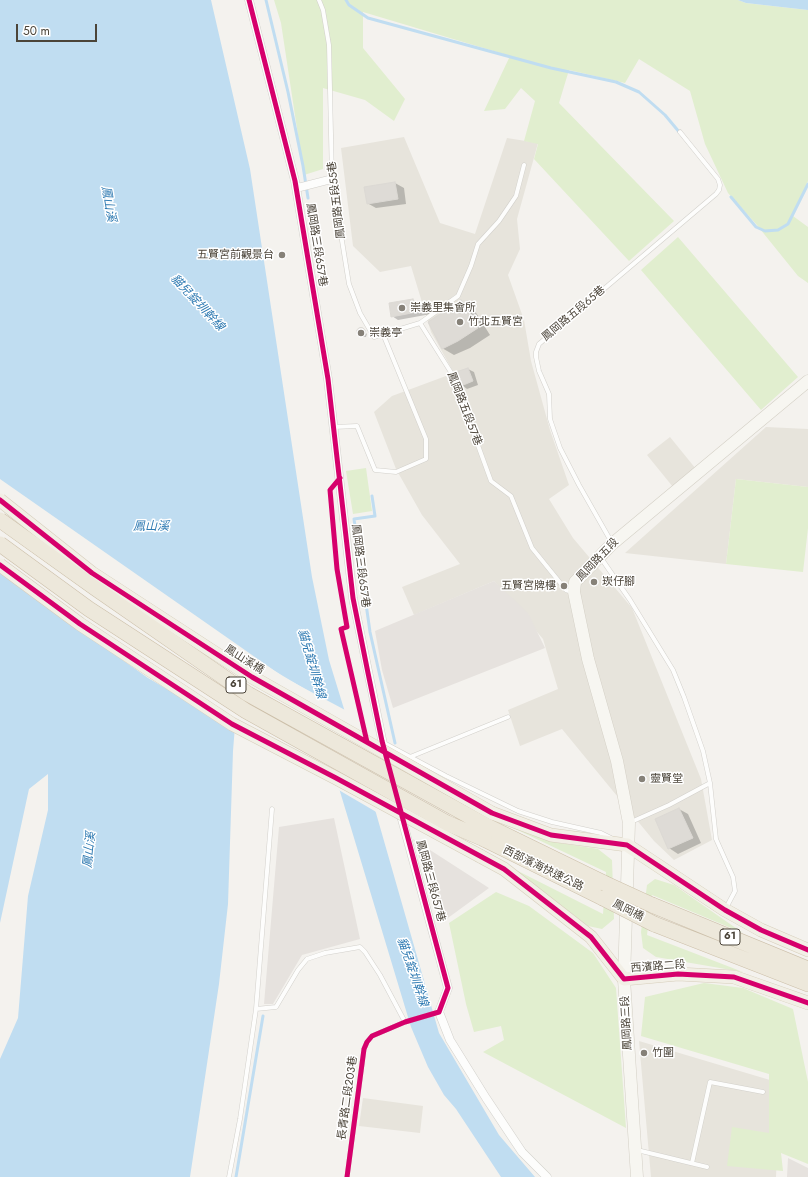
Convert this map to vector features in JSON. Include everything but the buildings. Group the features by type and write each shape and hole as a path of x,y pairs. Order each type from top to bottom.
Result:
{"highway":[{"name":"61","path":"0,520 248,694 488,826"},
{"name":"61","path":"0,544 89,609 246,711 447,823 488,826"},
{"name":"西部濱海快速公路","path":"488,826 604,883"},
{"name":"西部濱海快速公路","path":"488,826 603,898"},
{"name":"鳳岡橋","path":"604,883 652,905 808,969"},
{"name":"鳳岡橋","path":"603,898 654,924 808,984"}],"main road":[{"name":"鳳山溪橋","path":"0,500 92,573 252,677 488,826"},
{"name":"西濱路二段","path":"0,565 80,624 232,724 504,869 591,937 624,979 678,974 734,977 808,1003"},
{"path":"488,826 627,845 725,910 761,930 808,950"}],"street":[{"name":"鳳岡路三段657巷","path":"249,0 297,188 328,379 353,598 382,741 448,988 439,1012"},
{"path":"297,188 332,179"},
{"name":"鳳岡路五段","path":"627,845 629,823 617,760 588,659 574,592 575,582 612,544 808,381"},
{"name":"鳳岡路三段","path":"627,845 624,979 637,1177"},
{"path":"439,1012 450,1040 490,1104 522,1152 547,1177"}],"lane":[{"name":"鳳岡路五段55巷","path":"319,0 323,10 329,45 332,179 349,284 360,314 374,337 383,334"},
{"name":"鳳岡路五段65巷","path":"612,544 560,448 550,419 549,394 539,371 536,352 539,344 719,190 720,185 718,179 680,132"},
{"path":"334,427 357,426 376,470 396,472 426,459 426,439 383,334 420,323 458,296 471,266 478,244 499,221 516,196 524,165"},
{"name":"鳳岡路五段57巷","path":"420,323 452,374 491,481 511,496 532,548 566,590 574,592"},
{"path":"600,556 630,600 673,670 684,697 703,751 710,783 716,839 733,877 735,891 725,910"},
{"path":"410,757 508,717"},
{"path":"382,741 446,776 518,811 552,822 601,833 627,845"},
{"path":"629,823 669,805 710,783"},
{"path":"229,1177 240,1119 256,1009 272,809"},
{"path":"256,1009 276,1007 298,970 307,959 326,953 360,947 380,975 405,1022"},
{"name":"長青路二段203巷","path":"347,1177 364,1049 372,1036 405,1022 439,1012"},
{"path":"692,1163 710,1082 763,1092"},
{"path":"635,1150 707,1167"}],"shaded area":[{"path":"404,137 440,223 475,234 507,138 538,143 517,219 520,249 508,275 524,320 531,361 550,430 569,485 549,499 573,538 632,608 701,779 712,840 674,860 654,841 562,729 520,746 508,710 558,689 543,639 494,581 414,615 402,587 460,564 422,515 396,469 374,412 392,396 454,373 431,332 411,266 380,272 353,246 341,148"},
{"path":"766,427 808,429 808,487 736,479 726,564 625,553"},
{"path":"670,437 696,469 673,487 647,455"},
{"path":"494,581 528,613 545,648 393,708 382,670 375,631"},
{"path":"334,818 360,939 302,955 273,1004 264,1004 279,827"},
{"path":"413,839 489,888 441,923"},
{"path":"639,1041 780,1083 776,1177 651,1177"},
{"path":"363,1098 423,1106 420,1133 359,1126"},
{"path":"788,1158 808,1168 808,1177 787,1177"}],"green space":[{"path":"274,0 738,0 746,3 808,10 808,181 793,216 808,227 808,283 798,276 756,224 728,193 705,144 690,91 639,59 625,83 569,70 559,103 674,221 629,261 534,159 538,144 524,141 535,101 521,88 505,109 484,111 510,56 363,12 363,48 405,99 394,121 365,100 323,88 323,169 304,175 281,23"},
{"path":"678,237 798,377 761,410 641,270"},
{"path":"366,468 372,511 353,514 346,471"},
{"path":"736,479 808,487 808,528 803,572 726,564"},
{"path":"507,825 560,843 598,849 612,860 614,919 602,929 588,926 512,868 603,914 606,872"},
{"path":"655,879 674,885 743,933 652,895 647,935 743,972 656,957 643,948 641,932 647,885"},
{"path":"496,892 529,906 593,953 616,988 626,1128 483,1052 504,1040 501,1026 474,1032 466,1004 449,923"},
{"path":"704,983 743,988 793,1009 808,1082 808,1164 781,1153 783,1171 727,1166 732,1127 769,1133 769,1074 641,1036 645,997"}],"water":[{"name":"鳳山溪","path":"0,0 211,0 250,169 312,577 329,660 376,813 439,1033 499,1135 535,1177 501,1177 456,1109 444,1095 428,1067 411,1027 310,692 241,651 233,751 228,904 219,984 190,1177 0,1177 0,1059 18,1018 28,896 48,810 48,774 29,789 0,923"},
{"path":"738,0 808,0 808,10 746,3"}],"pier":[{"path":"0,479 285,678 347,711 378,813 337,789 308,693 243,654 237,730 148,678 0,573"}],"waterway":[{"path":"266,0 288,92 308,198"},
{"path":"346,0 349,5 368,18 551,68 616,82 639,92 665,115 680,133"},
{"path":"731,197 756,227 765,231 778,230 788,224 808,184"},
{"path":"372,496 375,516 354,519 370,632 395,743"},
{"path":"236,1177 263,1016"}],"cycle path":[{"path":"249,0 295,181 328,379 353,598 368,673 382,741 448,988 439,1012 405,1022 372,1036 367,1042 364,1049 347,1177"},
{"path":"340,478 330,490 337,569 347,627 341,629 367,742"},
{"path":"0,500 92,573 252,677 492,813 551,835 627,845 725,910 761,930 808,950"},
{"path":"0,565 80,624 232,724 336,778 504,869 591,937 624,979 678,974 734,977 808,1003"}],"place":[{"name":"五賢宮前觀景台","path":"282,255"},
{"name":"崇義里集會所","path":"402,308"},
{"name":"竹北五賢宮","path":"460,322"},
{"name":"崇義亭","path":"361,333"},
{"name":"崁仔腳","path":"594,582"},
{"name":"五賢宮牌樓","path":"564,586"},
{"name":"靈賢堂","path":"642,779"},
{"name":"竹圍","path":"644,1053"}],"water label":[{"name":"貓兒錠圳幹線","path":"197,303"},
{"name":"貓兒錠圳幹線","path":"311,664"},
{"name":"貓兒錠圳幹線","path":"412,972"}]}
